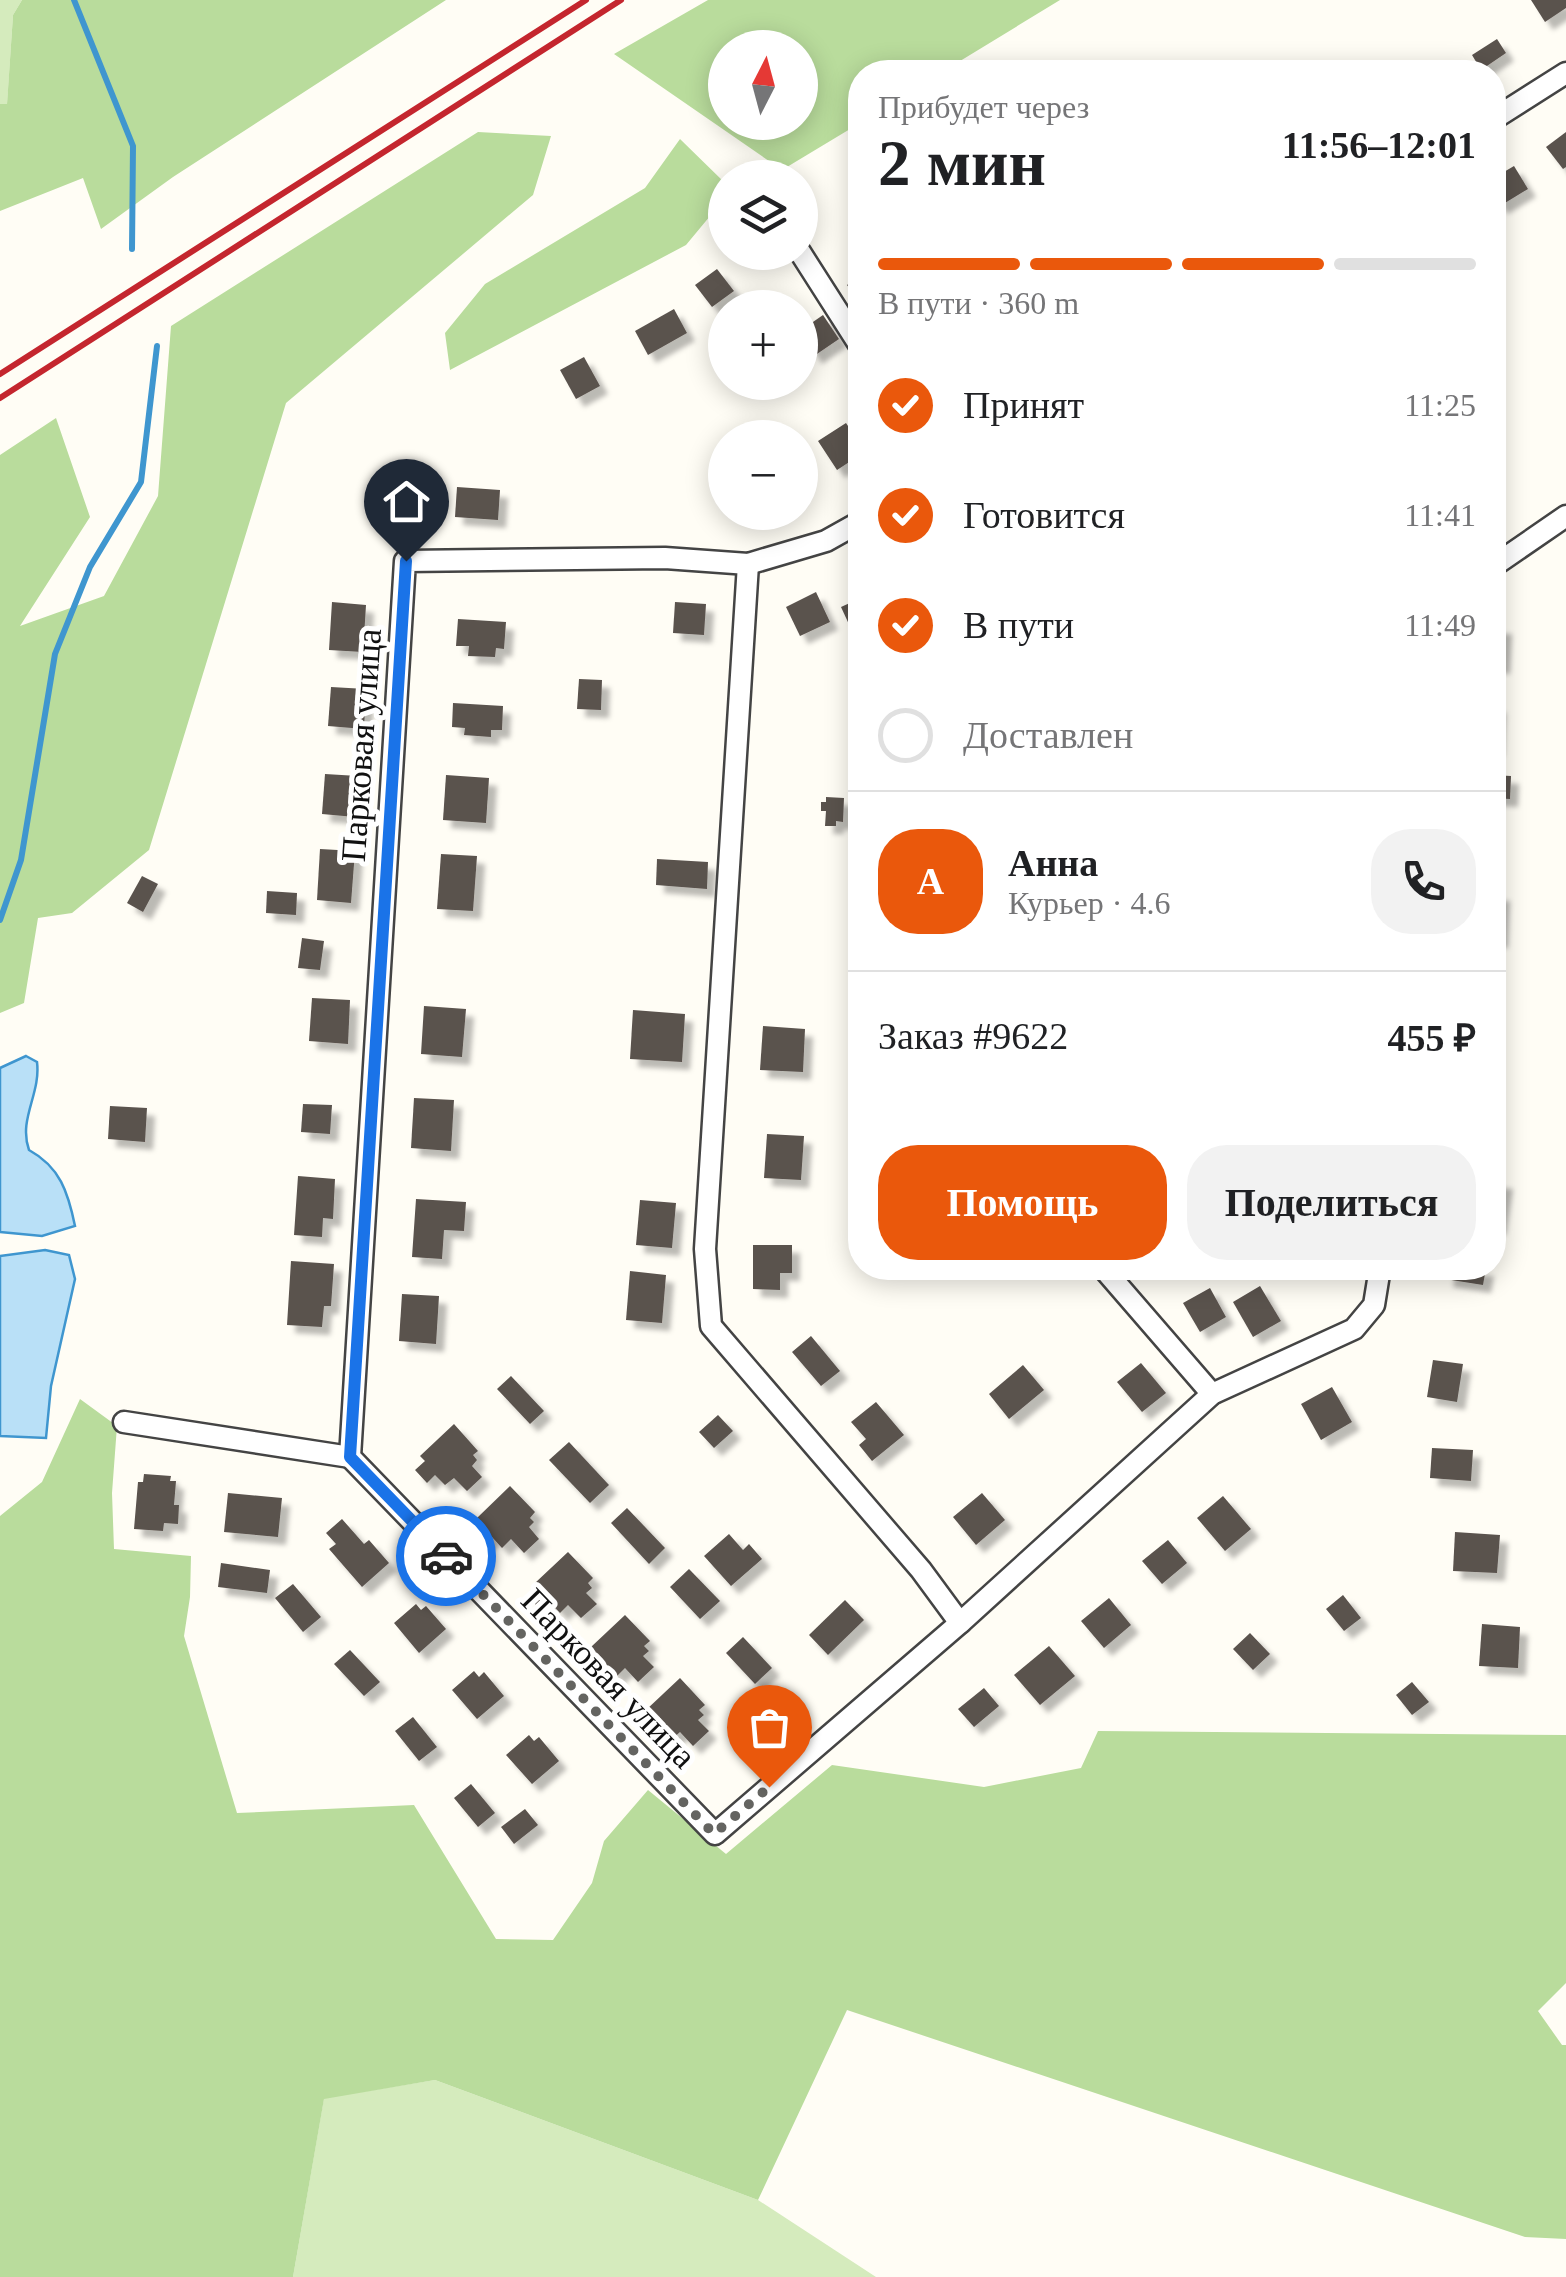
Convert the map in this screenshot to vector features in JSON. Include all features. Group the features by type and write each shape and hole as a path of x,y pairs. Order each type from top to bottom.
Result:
{"street":[{"path":"1506,111 1566,73"},
{"path":"811,270 848,327"},
{"path":"1506,557 1566,516"},
{"path":"848,529 826,541 748,564 705,1249 711,1326 921,1570 960,1623"},
{"name":"Парковая улица","path":"748,564 666,558 406,561 350,1457 714,1834 960,1623 1212,1394 1354,1328 1374,1306 1378,1280"},
{"path":"1112,1280 1212,1394"},
{"path":"124,1422 350,1457"}],"green space":[{"path":"0,0 22,0 13,15 7,105 0,104"},
{"path":"22,0 446,0 173,177 101,229 83,178 0,211 0,104 7,104 13,15"},
{"path":"708,0 1060,0 962,60 848,60 848,130 799,160 768,160 739,140 818,140 818,30 708,30 708,119 614,54"},
{"path":"478,132 551,136 533,195 286,403 149,850 72,913 38,918 24,1003 0,1013 0,455 56,418 90,517 20,626 104,596 158,496 171,326"},
{"path":"680,139 708,166 708,218 686,245 450,370 445,333 485,284 645,188"},
{"path":"80,1399 117,1426 112,1493 114,1549 191,1556 184,1636 237,1813 414,1805 496,1939 553,1940 592,1883 604,1841 648,1790 726,1854 832,1765 984,1787 1081,1768 1098,1731 1566,1735 1566,1983 1538,2011 1562,2045 1566,2045 1566,2239 1525,2237 847,2010 758,2200 435,2080 324,2099 293,2277 0,2277 0,1516 42,1482"},
{"path":"435,2080 758,2200 876,2277 293,2277 324,2098"}],"water":[{"path":"26,1056 37,1062 26,1128 29,1150 48,1164 61,1182 75,1226 42,1236 0,1232 0,1068"},
{"path":"45,1250 69,1255 75,1279 51,1386 46,1438 0,1436 0,1256"}],"building":[{"path":"1531,0 1566,0 1566,8 1545,22"},
{"path":"1497,39 1506,53 1496,60 1475,60 1472,55"},
{"path":"1566,132 1566,167 1563,169 1546,147"},
{"path":"1514,166 1528,189 1506,202 1506,171"},
{"path":"718,270 733,290 708,290 708,302 695,285"},
{"path":"674,309 687,333 648,355 635,331"},
{"path":"823,315 839,339 818,353 818,318"},
{"path":"584,357 600,386 576,399 560,370"},
{"path":"846,423 848,463 837,470 818,441"},
{"path":"457,487 500,490 498,520 455,517"},
{"path":"816,592 830,622 800,636 786,607"},
{"path":"332,602 366,605 363,652 329,650"},
{"path":"675,602 706,604 704,635 673,633"},
{"path":"848,604 848,622 841,607"},
{"path":"458,619 506,622 504,649 496,648 495,657 468,656 469,646 456,646"},
{"path":"579,679 602,680 601,710 577,709"},
{"path":"331,687 366,689 364,729 328,726"},
{"path":"453,703 503,706 502,730 491,730 491,737 464,735 465,728 452,727"},
{"path":"325,774 358,776 355,817 322,814"},
{"path":"446,775 489,778 486,823 443,820"},
{"path":"1506,776 1511,776 1510,799 1506,799"},
{"path":"826,797 844,798 843,822 836,821 836,826 825,826 826,811 821,811 821,802 826,802"},
{"path":"320,849 355,851 351,903 317,900"},
{"path":"441,854 477,856 473,911 437,909"},
{"path":"657,859 708,862 707,889 656,885"},
{"path":"142,876 158,884 143,912 127,903"},
{"path":"267,891 297,893 296,915 266,913"},
{"path":"302,938 324,941 320,970 298,968"},
{"path":"312,998 350,1000 348,1044 309,1041"},
{"path":"424,1006 466,1009 462,1057 421,1054"},
{"path":"633,1010 685,1014 682,1062 630,1059"},
{"path":"763,1026 805,1029 803,1072 760,1070"},
{"path":"414,1098 454,1100 451,1151 411,1148"},
{"path":"303,1104 332,1105 330,1134 301,1132"},
{"path":"110,1106 147,1108 145,1142 108,1139"},
{"path":"767,1134 804,1136 801,1180 764,1178"},
{"path":"298,1176 335,1179 333,1219 323,1218 322,1237 294,1235"},
{"path":"416,1199 466,1202 464,1231 444,1230 442,1259 412,1257"},
{"path":"640,1200 676,1203 672,1248 636,1245"},
{"path":"753,1245 792,1245 792,1273 780,1273 780,1290 753,1289"},
{"path":"291,1261 334,1264 331,1306 324,1306 322,1327 287,1325"},
{"path":"630,1271 666,1275 662,1323 626,1320"},
{"path":"1451,1280 1484,1280 1483,1285"},
{"path":"1260,1286 1281,1321 1253,1337 1233,1302"},
{"path":"1210,1288 1226,1317 1200,1332 1183,1303"},
{"path":"402,1294 439,1296 436,1344 399,1341"},
{"path":"811,1336 840,1371 821,1386 792,1352"},
{"path":"1433,1360 1463,1364 1457,1402 1427,1397"},
{"path":"1141,1363 1166,1393 1142,1412 1117,1382"},
{"path":"1023,1365 1044,1390 1009,1419 989,1394"},
{"path":"511,1376 544,1411 530,1424 497,1389"},
{"path":"1332,1387 1352,1422 1321,1440 1301,1404"},
{"path":"876,1402 904,1435 872,1461 859,1445 866,1439 851,1422"},
{"path":"718,1415 733,1431 714,1448 699,1432"},
{"path":"454,1424 478,1451 473,1455 477,1460 472,1466 482,1477 467,1491 454,1478 445,1485 435,1475 427,1483 415,1470 425,1461 420,1456"},
{"path":"569,1442 609,1485 590,1503 549,1460"},
{"path":"1432,1448 1473,1450 1471,1481 1430,1478"},
{"path":"144,1474 171,1476 170,1481 176,1481 174,1505 179,1505 178,1524 164,1523 163,1531 134,1529 138,1482 143,1482"},
{"path":"510,1486 535,1512 529,1527 539,1539 524,1553 511,1539 502,1548 492,1537 483,1545 472,1532 482,1523 477,1518"},
{"path":"228,1493 282,1498 278,1537 224,1532"},
{"path":"982,1493 1005,1520 976,1545 953,1517"},
{"path":"1223,1496 1251,1529 1225,1551 1197,1518"},
{"path":"627,1508 665,1548 649,1564 611,1523"},
{"path":"342,1519 364,1544 369,1540 389,1563 362,1587 329,1549 336,1544 326,1533"},
{"path":"1455,1532 1500,1535 1497,1573 1453,1571"},
{"path":"729,1534 743,1550 749,1544 762,1559 731,1586 704,1556"},
{"path":"1168,1540 1187,1563 1162,1584 1142,1561"},
{"path":"568,1552 593,1578 588,1583 592,1588 586,1593 597,1604 581,1618 568,1605 560,1613 550,1602 541,1610 529,1598 539,1588 535,1583"},
{"path":"221,1563 270,1570 267,1593 218,1587"},
{"path":"689,1569 720,1601 700,1619 670,1587"},
{"path":"293,1584 321,1617 303,1632 275,1598"},
{"path":"1343,1595 1361,1618 1344,1631 1326,1609"},
{"path":"1109,1598 1131,1625 1104,1648 1081,1621"},
{"path":"845,1600 864,1620 828,1655 809,1635"},
{"path":"416,1604 421,1610 426,1606 446,1629 419,1653 394,1623"},
{"path":"625,1615 650,1641 644,1646 649,1651 643,1656 654,1667 638,1682 625,1668 617,1676 606,1666 598,1674 586,1661 596,1652 591,1647"},
{"path":"1482,1624 1520,1627 1518,1668 1479,1666"},
{"path":"1250,1633 1270,1654 1253,1670 1233,1649"},
{"path":"743,1637 772,1668 755,1684 726,1653"},
{"path":"1049,1646 1075,1676 1040,1705 1014,1675"},
{"path":"350,1650 380,1682 364,1696 334,1664"},
{"path":"474,1671 479,1677 484,1672 504,1696 477,1719 452,1690"},
{"path":"680,1678 705,1705 699,1710 704,1715 698,1720 709,1731 693,1746 680,1732 671,1740 661,1729 653,1737 641,1725 651,1715 646,1710"},
{"path":"1412,1682 1429,1702 1412,1715 1396,1695"},
{"path":"984,1688 999,1706 974,1727 958,1709"},
{"path":"413,1717 437,1747 419,1761 395,1731"},
{"path":"529,1735 534,1741 539,1737 559,1761 532,1784 506,1755"},
{"path":"471,1784 495,1813 478,1827 454,1798"},
{"path":"525,1809 538,1825 514,1844 501,1827"}],"waterway":[{"path":"74,0 133,146 132,249"},
{"path":"0,920 21,860 55,654 90,567 141,482 157,346"}],"railway":[{"path":"0,374 586,0"},
{"path":"0,398 621,0"}],"way so far":[{"path":"446,1556 714,1834 769,1787"}],"route":[{"path":"406,561 350,1457 446,1556"}]}
